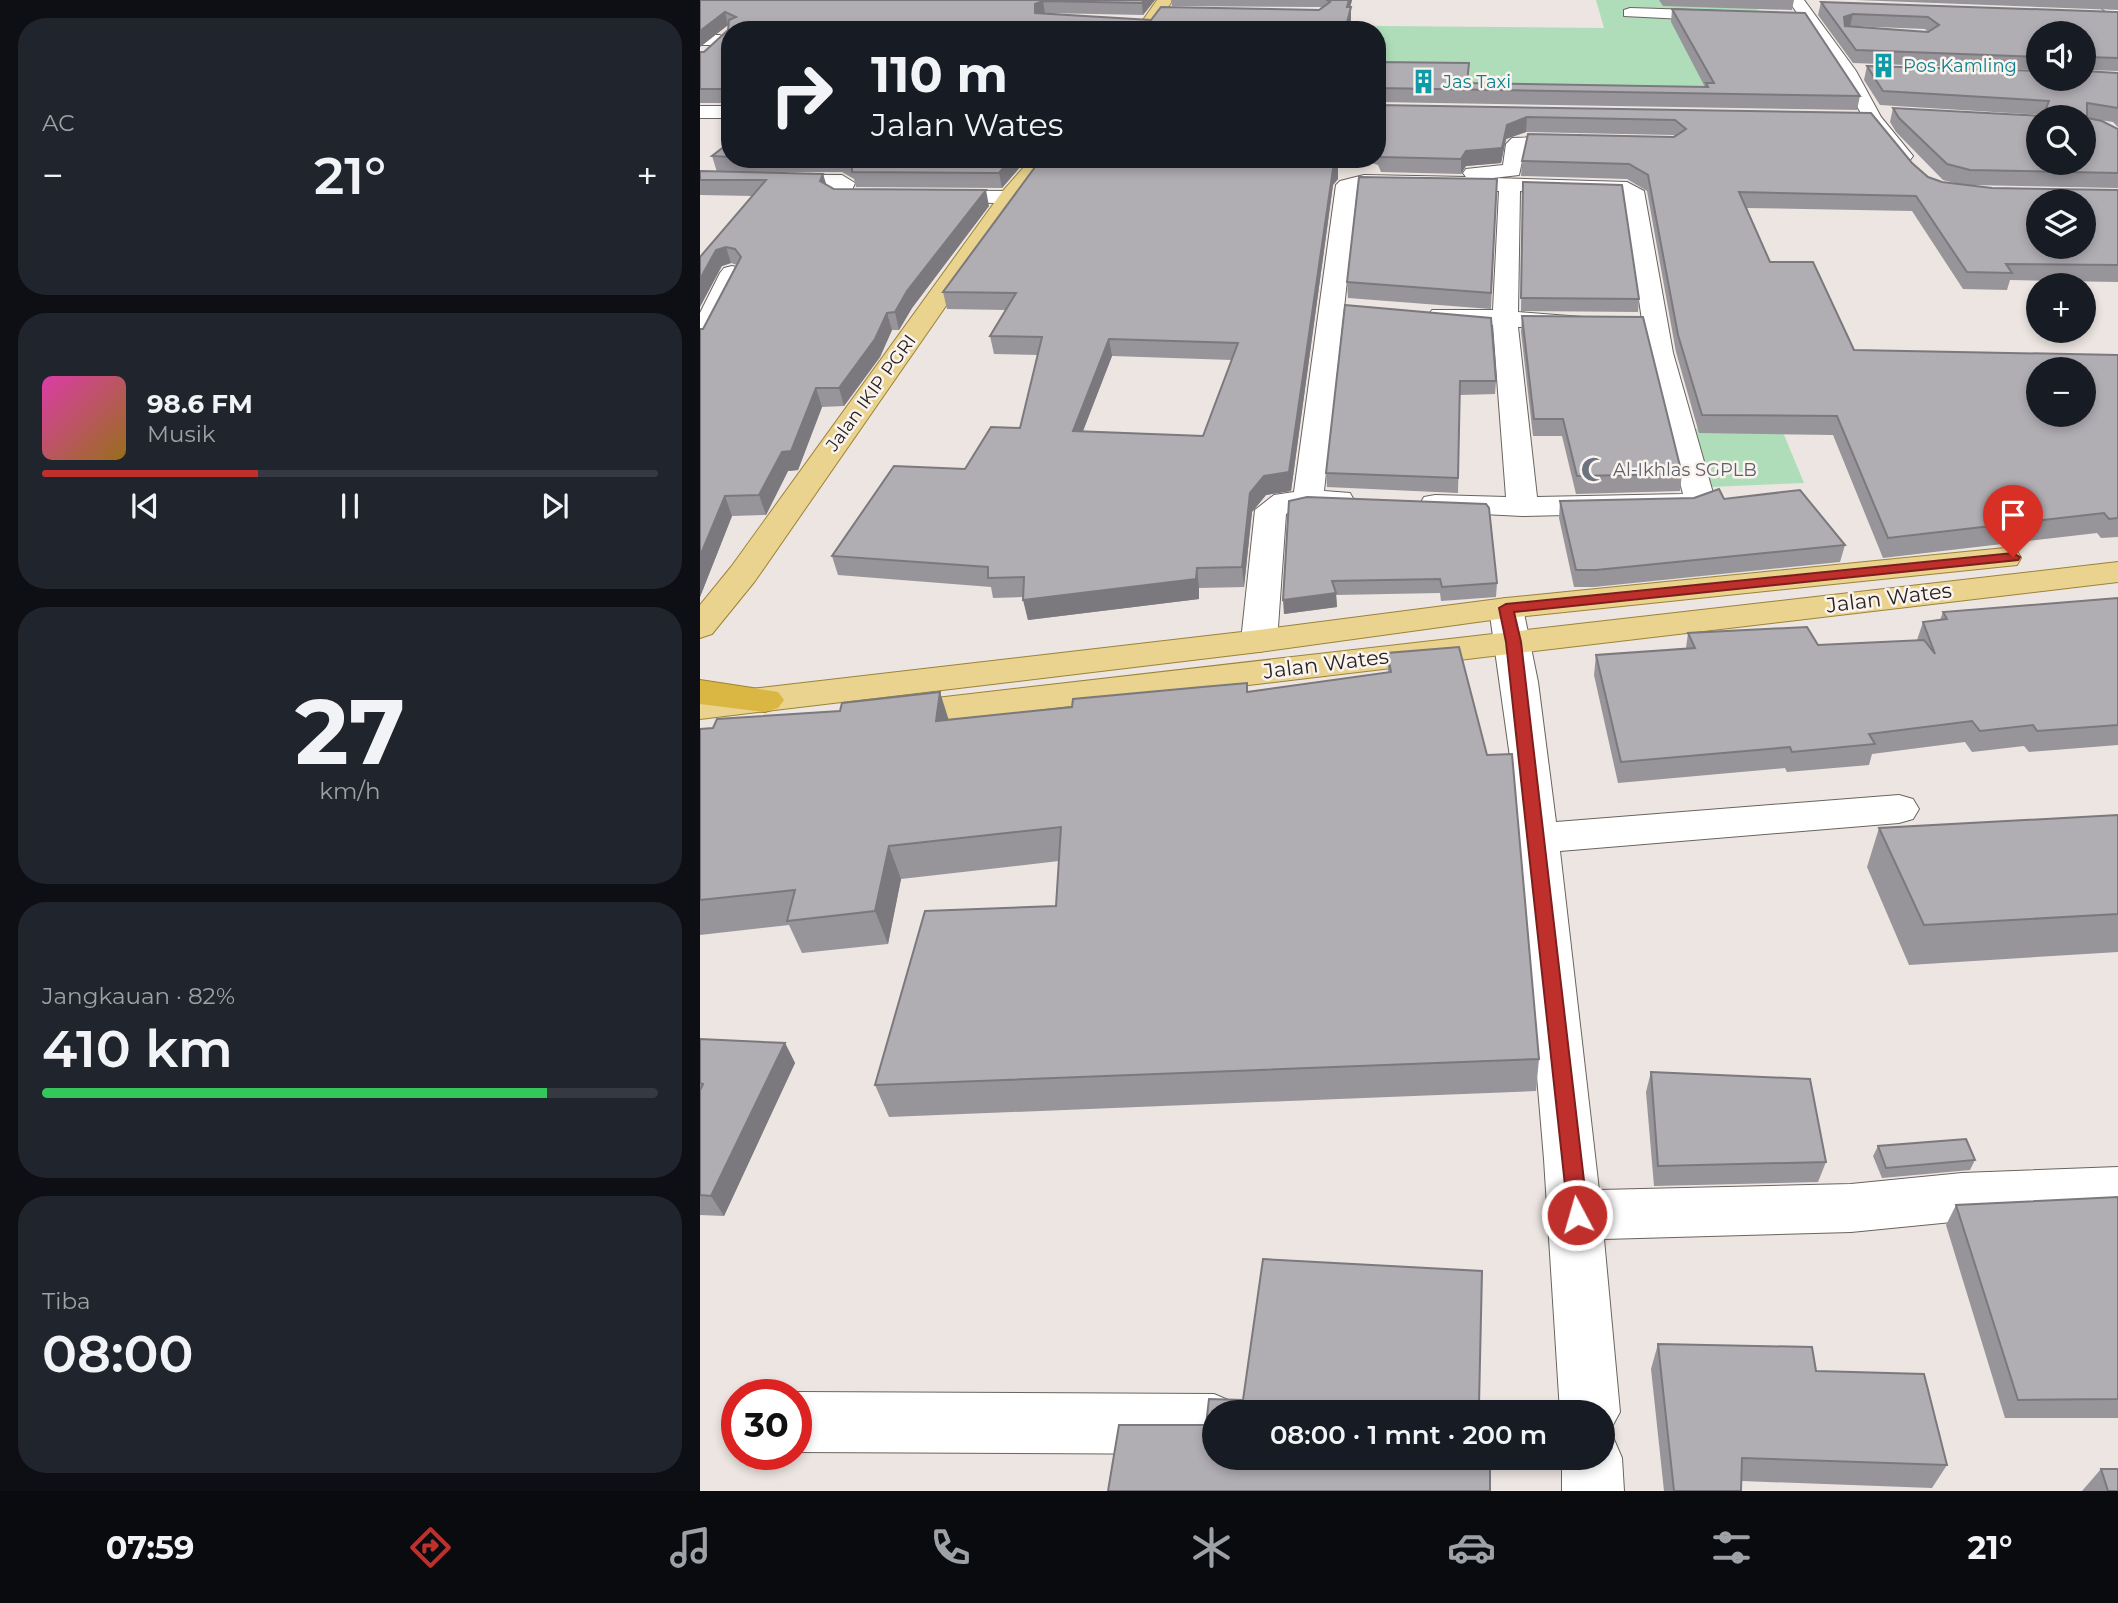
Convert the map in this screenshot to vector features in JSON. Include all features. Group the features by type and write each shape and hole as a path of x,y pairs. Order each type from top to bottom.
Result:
{"highway":[{"path":"700,692 765,700"}],"main road":[{"name":"Jalan IKIP PGRI","path":"700,626 743,574 1010,197 1041,168"},
{"name":"Jalan Wates","path":"700,738 1510,625 2118,546"},
{"name":"Jalan Wates","path":"700,707 1259,641 1510,625 2118,572"}],"street":[{"path":"2098,0 2118,16"},
{"path":"1797,11 1828,8"},
{"path":"1797,11 1819,33 1847,71 1869,109 1916,169"},
{"path":"1630,13 1738,16"},
{"path":"1133,21 1156,16"},
{"path":"2094,17 2118,16"},
{"path":"1819,33 1846,34"},
{"path":"700,40 721,37"},
{"path":"700,59 721,40"},
{"path":"1847,71 1874,72"},
{"path":"1839,96 1869,109 1899,114"},
{"path":"1846,118 1869,109"},
{"path":"700,112 721,112"},
{"path":"1522,507 1505,321 1512,173 1516,144 1604,141"},
{"path":"1461,160 1512,173"},
{"path":"1386,167 1504,174 1511,171 1633,191 1660,353 1700,500 1692,503 1522,507 1402,502"},
{"path":"1328,170 1350,168"},
{"path":"1308,499 1347,184 1364,180 1512,173"},
{"path":"700,180 842,181 845,183 838,196"},
{"path":"700,200 838,196 1010,197"},
{"path":"700,339 707,314 732,273"},
{"path":"1330,306 1357,308"},
{"path":"1410,313 1505,321 1601,322"},
{"path":"1628,323 1656,323"},
{"path":"1259,641 1270,514 1277,505 1308,499 1362,501"},
{"path":"1510,625 1537,838 1577,1215 1589,1400"},
{"path":"1537,838 1899,809"},
{"path":"1577,1215 1850,1208 1962,1197 2118,1191"},
{"path":"812,1422 1202,1424"},
{"path":"1592,1470 1593,1491"}],"green space":[{"path":"1596,0 1724,0 1783,17 1789,88 1434,93 1386,75 1386,26 1604,28"},
{"path":"1650,428 1782,430 1804,483 1664,489"}],"building":[{"path":"700,0 1144,0 1142,3 1043,1 1035,4 1035,13 1151,20 1161,7 1319,10 1330,2 1327,0 1349,0 1347,7 1351,7 1347,21 729,21 736,17 725,12 700,31"},
{"path":"1821,2 2118,12 2118,58 2096,57 2096,21 2026,21 2026,57 1856,50","holes":["1853,14 1928,17 1939,25 1928,32 1845,26 1844,17"]},
{"path":"1672,9 1805,13 1860,96 1386,88 1386,62 1469,63 1467,83 1708,87 1706,83 1714,83"},
{"path":"721,36 721,89 700,89 700,52 704,52"},
{"path":"1867,66 2026,71 2026,91 2096,91 2096,72 2118,73 2118,108 2087,103 2047,105 2049,101 1883,91"},
{"path":"1386,105 1871,113 1912,163 1928,177 1942,182 1992,188 2055,189 2026,189 2026,259 2096,259 2096,190 2118,190 2118,265 2006,264 2012,273 1967,272 1916,196 1739,192 1770,262 1813,262 1854,350 2118,355 2118,518 2109,519 2104,513 1888,538 1837,416 1702,415 1678,335 1648,175 1629,164 1522,161 1528,134 1674,137 1686,129 1675,120 1527,117 1507,125 1502,148 1466,151 1461,159 1386,157"},
{"path":"1893,108 2026,115 2026,171 1970,170 1947,164 1899,118"},
{"path":"2096,120 2118,129 2118,173 2096,173"},
{"path":"721,149 721,156 712,156"},
{"path":"852,168 1003,168 999,173 852,172"},
{"path":"1034,168 1334,168 1289,472 1264,476 1250,493 1242,567 1197,568 1196,579 1023,600 1024,577 988,578 988,567 832,556 894,466 965,469 991,427 1020,428 1042,337 990,336 1016,293 943,292","holes":["1109,339 1238,343 1203,436 1073,431"]},
{"path":"700,171 823,174 820,181 834,189 986,190 907,291 895,312 887,313 875,339 839,388 816,388 791,451 782,452 759,495 725,496 700,556 700,329 703,329 741,257 735,249 726,247 716,250 700,279 700,257 766,180 700,180"},
{"path":"1359,177 1497,179 1491,293 1347,282"},
{"path":"1523,182 1622,185 1639,299 1521,298"},
{"path":"1345,305 1491,318 1496,381 1460,381 1458,478 1326,473"},
{"path":"1522,316 1643,317 1682,474 1577,476 1563,419 1534,419"},
{"path":"1719,489 1724,499 1800,490 1845,545 1576,570 1560,501 1694,498"},
{"path":"1307,497 1486,504 1489,508 1497,583 1442,587 1440,579 1332,581 1336,593 1283,600 1289,501"},
{"path":"2118,598 2118,725 2037,731 2033,725 1980,731 1972,721 1869,734 1875,744 1792,752 1790,747 1621,762 1596,655 1695,648 1688,633 1807,627 1818,645 1924,640 1935,654 1923,622 1947,619 1943,612"},
{"path":"1459,647 1487,755 1512,754 1539,1059 875,1085 925,911 1056,906 1061,827 889,846 875,911 787,921 795,890 700,900 700,729 713,728 717,719 840,711 842,703 940,692 936,721 1072,707 1073,699 1247,683 1247,692 1391,672 1387,653"},
{"path":"2118,815 2118,914 1924,925 1879,828"},
{"path":"700,1039 785,1043 711,1196 700,1195 700,1090 703,1084 700,1083"},
{"path":"1651,1072 1810,1079 1826,1162 1658,1166"},
{"path":"1966,1139 1975,1160 1886,1168 1878,1146"},
{"path":"2118,1197 2118,1399 2018,1400 1956,1205"},
{"path":"1263,1259 1482,1271 1479,1400 1243,1400"},
{"path":"1658,1344 1812,1347 1816,1371 1924,1374 1947,1465 1742,1458 1741,1491 1674,1491"},
{"path":"1119,1425 1202,1425 1202,1470 1490,1470 1490,1491 1108,1491"},
{"path":"2101,1469 2118,1469 2118,1491 2108,1491"}],"place":[{"name":"Pos Kamling","path":"1883,66"},
{"name":"Jas Taxi","path":"1423,82"},
{"name":"Al-Ikhlas SGPLB","path":"1593,470"}],"route":[{"path":"1577,1215 1537,838 1514,642 1506,608 2013,557"}]}
